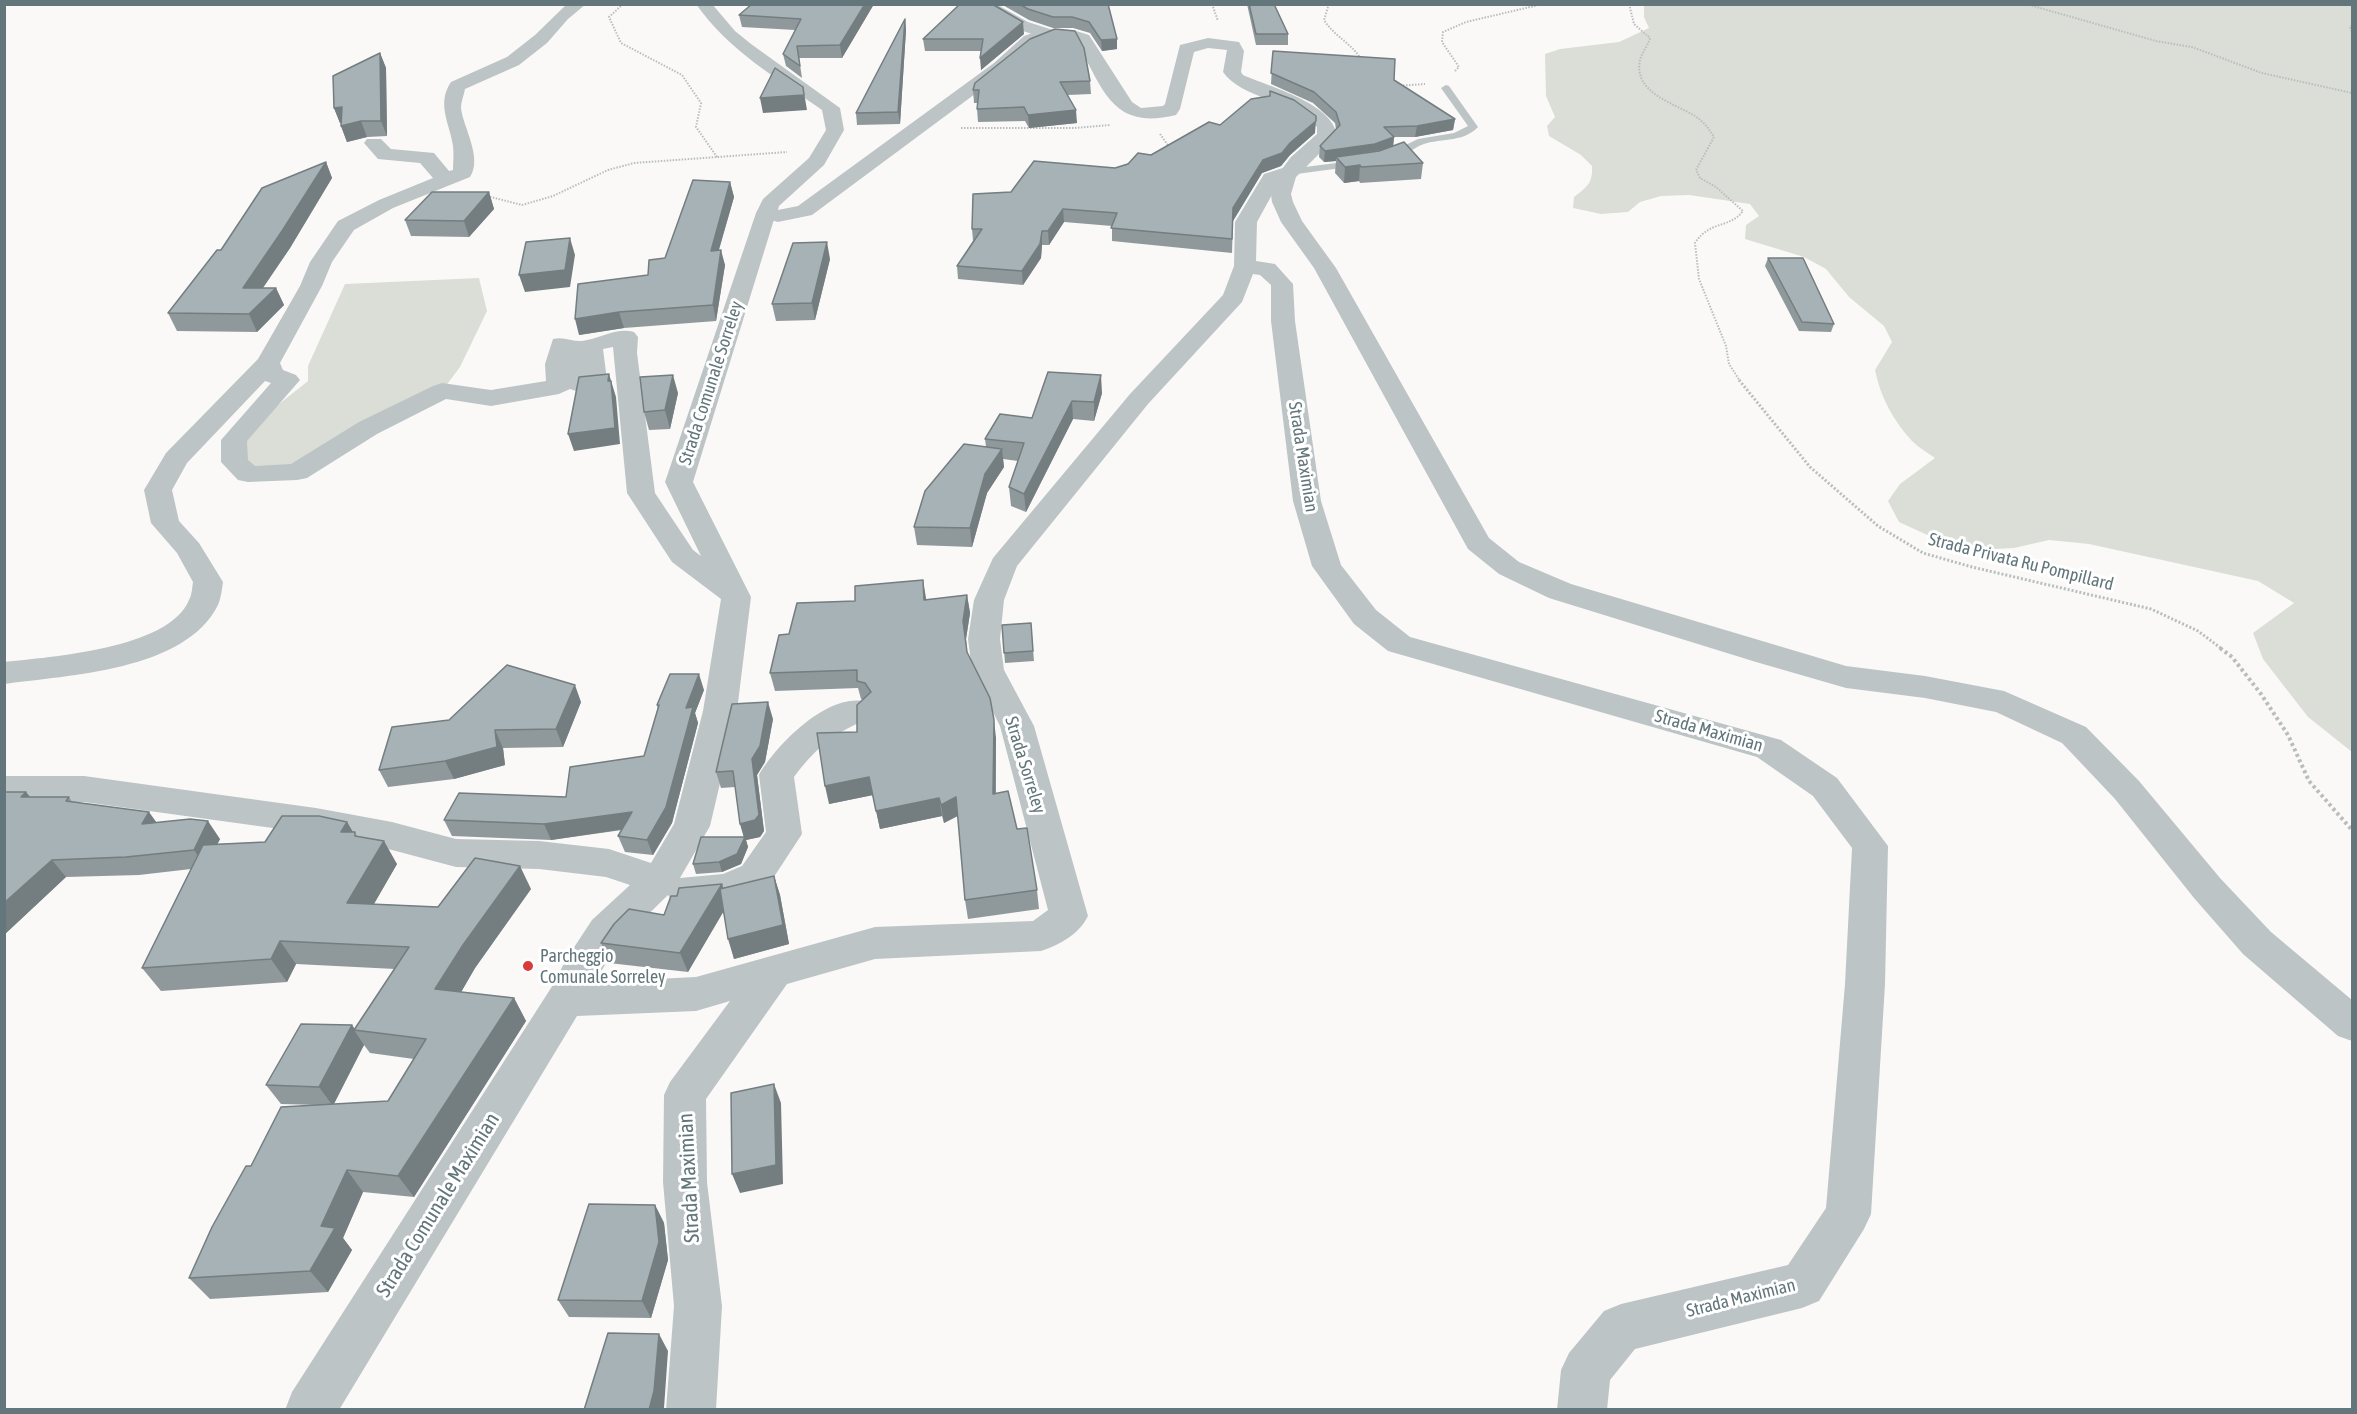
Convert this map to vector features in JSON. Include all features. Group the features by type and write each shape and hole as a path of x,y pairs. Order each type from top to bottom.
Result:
{"street":[{"path":"4,673 106,660 157,642 187,624 204,603 208,582 189,549 165,524 158,490 176,459 268,363 311,286 321,262 346,226 386,204 463,173 463,147 452,107 457,86 513,60 542,39 562,16 578,4"},
{"path":"704,4 715,23 735,40 831,108 835,130 817,161 770,203 766,213 778,216 805,211 1000,67 1030,40 1047,34"},
{"path":"983,4 1012,18 1028,30 1047,34 1073,35 1083,39 1119,98 1130,110 1148,114"},
{"name":"Strada Sorreley","path":"565,1000 696,994 876,942 1041,936 1069,916 1017,726 988,670 984,639 988,600 1003,564 1139,399 1234,297 1245,266 1246,222 1271,178 1289,172 1327,135 1329,130 1326,124 1306,109 1237,79 1232,72 1236,51 1233,46 1208,43 1186,49 1174,105 1168,111 1148,114"},
{"path":"374,143 385,155 427,157 447,181"},
{"path":"1289,172 1282,185 1280,198 1286,211 1321,261 1478,543 1509,568 1560,591 1846,677 1925,687 2004,702 2074,735 2127,790 2207,888 2257,943 2352,1024"},
{"name":"Strada Comunale Sorreley","path":"736,597 679,482 766,213"},
{"name":"Strada Maximian","path":"1245,266 1267,269 1282,284 1283,321 1307,501 1327,566 1365,617 1399,644 1769,748 1825,787 1870,846 1865,984 1848,1214 1802,1285 1621,1328 1586,1370 1582,1410"},
{"path":"268,363 272,375 287,380 234,440 235,462 248,474 297,472 368,428 442,391 491,398 559,386 557,364 561,344 573,346 579,384 594,380 591,345 626,337 625,353 641,493 682,556 736,597 720,711 692,825 652,888 606,931 580,969 565,1000"},
{"path":"4,789 84,789 282,816 392,836 456,854 539,855 609,862 652,888 726,888 755,876 784,834 776,775 800,745 824,724 855,710"},
{"name":"Strada Maximian","path":"691,1410 698,1306 685,1182 685,1095 771,974"},
{"name":"Strada Comunale Maximian","path":"310,1410 565,1000"}],"lane":[{"path":"1289,172 1375,161 1408,150 1423,140 1455,136 1473,127 1471,120 1452,99 1446,88"}],"path":[{"path":"623,4 609,17 621,43 682,75 701,103 696,127 717,157"},
{"path":"1329,4 1324,20 1330,32 1358,53 1362,62"},
{"path":"1393,87 1420,83 1435,88 1446,88 1449,77 1459,67 1458,61 1442,43 1443,32 1466,22 1544,4"},
{"name":"Strada Privata Ru Pompillard","path":"1629,4 1631,22 1637,30 1650,38 1640,63 1649,91 1710,126 1714,137 1696,170 1700,178 1716,187 1743,211 1739,217 1704,231 1695,243 1699,279 1726,346 1730,364 1748,393 1810,467 1878,526 1923,553 1972,567 2151,609 2198,631 2232,657 2261,694 2288,735 2309,781 2352,830"},
{"path":"2026,4 2156,41 2192,47 2262,73 2352,93"},
{"path":"2352,26 2350,27 2352,32"},
{"path":"911,132 948,128 1074,128 1133,123 1148,114 1173,153"},
{"path":"447,181 473,192 522,205 553,196 608,170 634,163 789,152 827,143"}],"shaded area":[{"path":"1644,5 2352,5 2352,752 2308,717 2263,659 2253,633 2294,603 2258,581 2089,544 2049,540 2014,548 1977,550 1936,539 1899,522 1888,501 1900,484 1935,458 1905,434 1880,389 1875,370 1892,342 1884,326 1849,297 1826,269 1804,257 1745,239 1746,225 1759,216 1750,204 1689,195 1661,196 1640,202 1628,212 1601,214 1573,208 1574,197 1590,181 1592,166 1581,155 1549,136 1547,126 1555,117 1546,96 1545,54 1560,49 1619,42 1649,28 1644,17"},
{"path":"479,278 487,311 460,367 442,391 297,472 248,474 234,440 308,381 308,366 345,284"}],"building":[{"path":"752,4 865,4 840,45 797,46 800,66 783,54 801,19 739,15"},
{"path":"960,4 992,4 1023,22 980,58 983,39 923,39"},
{"path":"1019,4 1108,4 1117,39 1101,40 1089,22 1072,17 1053,17"},
{"path":"1249,4 1274,4 1288,34 1256,34"},
{"path":"905,19 898,112 856,113"},
{"path":"1055,29 1075,31 1084,48 1090,81 1060,82 1076,110 1028,115 1024,107 977,109 979,90 973,90 975,83 1030,39"},
{"path":"1273,51 1395,59 1394,80 1455,119 1417,126 1384,127 1394,137 1375,144 1325,151 1320,146 1340,125 1336,112 1314,92 1271,73"},
{"path":"380,53 381,121 361,121 341,126 342,107 334,108 333,76"},
{"path":"775,68 803,87 804,95 760,98"},
{"path":"1270,91 1294,100 1316,116 1316,121 1282,153 1263,160 1233,208 1232,239 1111,228 1117,213 1063,209 1048,231 1042,231 1040,244 1022,271 957,266 982,229 972,229 973,194 1011,192 1034,161 1115,168 1128,164 1138,153 1151,155 1209,122 1220,125 1251,99 1270,96"},
{"path":"1404,142 1423,163 1345,167 1336,157 1379,151"},
{"path":"326,162 243,288 276,288 249,314 168,313 217,250 221,250 262,188"},
{"path":"693,180 730,182 711,251 721,250 713,305 619,312 575,319 578,284 648,275 649,260 665,258"},
{"path":"432,192 489,192 464,221 405,220"},
{"path":"570,238 565,270 519,275 526,242"},
{"path":"827,242 812,303 772,304 793,243"},
{"path":"1768,258 1803,258 1834,324 1802,322"},
{"path":"1048,372 1101,375 1094,402 1072,401 1024,494 1009,487 1024,443 985,439 1000,414 1032,418"},
{"path":"609,374 615,428 568,434 579,377"},
{"path":"673,375 665,410 644,412 640,377"},
{"path":"964,444 1002,449 985,474 970,528 914,527 925,491"},
{"path":"923,580 924,600 967,595 963,621 967,652 990,698 994,720 993,794 1008,791 1017,829 1027,828 1037,890 965,900 956,797 941,805 939,798 876,811 869,777 825,786 817,733 857,732 857,705 871,692 865,683 857,681 857,670 770,673 779,635 789,634 797,603 855,601 855,586"},
{"path":"1031,623 1033,651 1004,653 1002,625"},
{"path":"507,665 575,685 556,729 495,730 497,747 445,761 379,770 392,727 449,720"},
{"path":"670,674 699,674 686,708 693,707 666,807 647,840 618,836 632,812 544,824 444,820 459,793 566,797 570,767 644,756 659,705 657,705"},
{"path":"768,702 760,746 752,759 759,815 755,820 740,824 733,771 716,772 732,704"},
{"path":"4,792 26,792 21,797 69,797 66,801 149,812 142,824 190,819 208,821 194,850 126,857 52,860 4,903"},
{"path":"282,816 319,816 347,822 341,832 355,832 355,836 384,841 347,903 438,907 475,858 520,866 463,945 435,989 514,998 398,1176 347,1170 321,1226 335,1228 310,1271 189,1278 212,1227 246,1166 251,1166 281,1107 388,1101 426,1039 354,1030 409,947 280,941 271,959 142,968 203,845 265,842"},
{"path":"701,837 745,837 737,854 719,862 693,864"},
{"path":"774,876 783,925 728,939 720,889"},
{"path":"722,884 680,953 601,943 614,924 629,909 664,915 671,896 677,896 679,888"},
{"path":"301,1024 352,1025 319,1087 266,1085"},
{"path":"774,1084 776,1165 732,1174 731,1093"},
{"path":"589,1204 655,1205 659,1242 642,1301 558,1300"},
{"path":"608,1333 659,1334 654,1391 649,1410 584,1410"}],"place":[{"name":"Parcheggio Comunale Sorreley","path":"528,966"}]}
